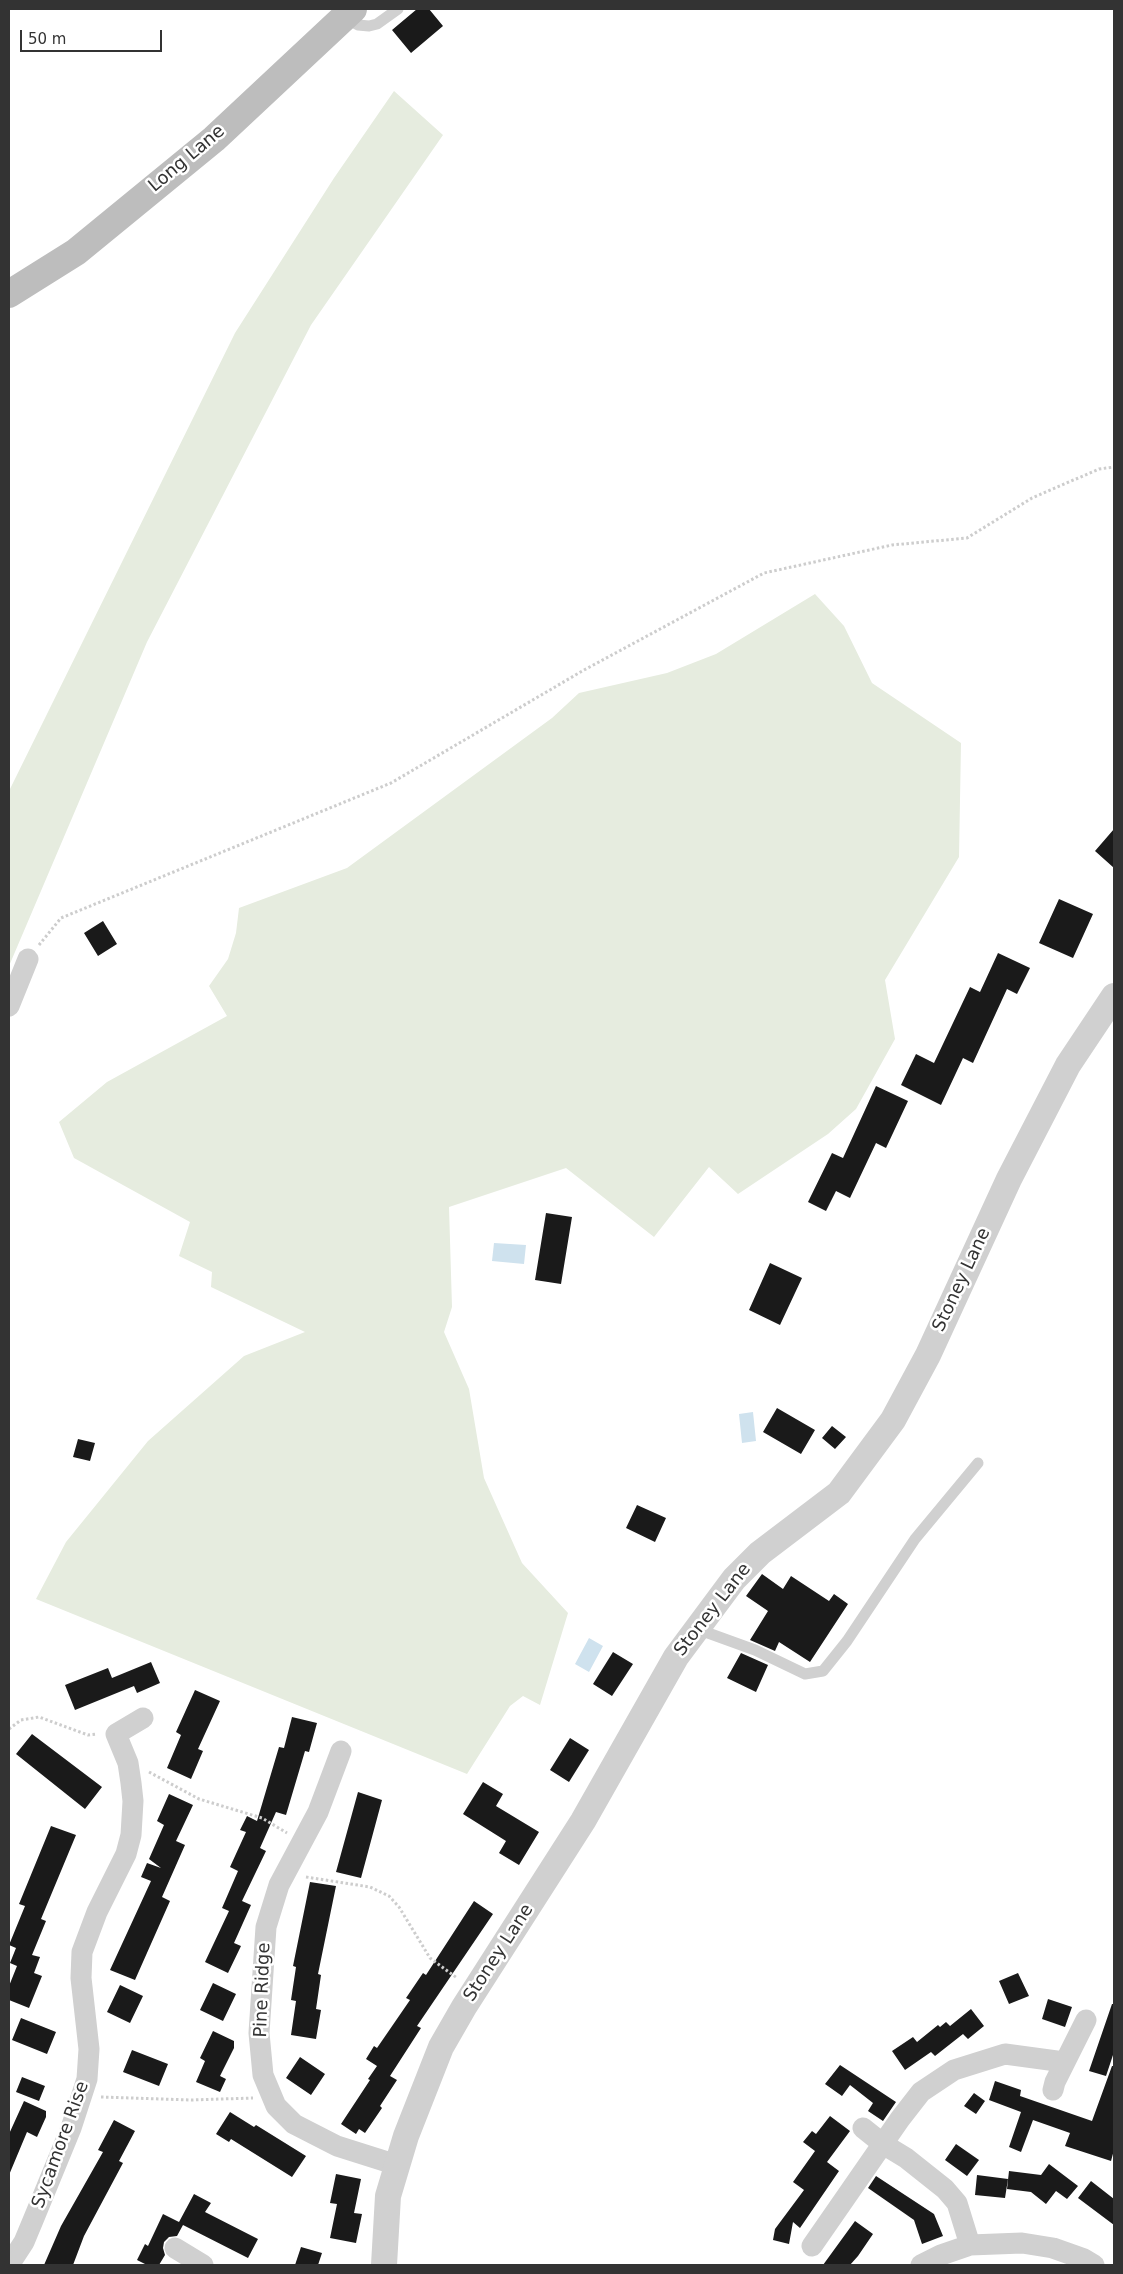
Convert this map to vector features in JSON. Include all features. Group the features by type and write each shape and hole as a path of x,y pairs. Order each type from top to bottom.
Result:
{"main road":[{"name":"Long Lane","path":"9,294 76,252 214,139 348,13"}],"street":[{"path":"9,1006 28,959"},
{"name":"Stoney Lane","path":"384,2265 388,2196 406,2136 442,2047 583,1821 676,1657 734,1579 760,1553 839,1493 893,1420 928,1355 1009,1179 1068,1065 1114,996"},
{"path":"116,1734 143,1718"},
{"name":"Sycamore Rise","path":"9,2265 24,2242 83,2094 89,2062 81,1978 82,1952 86,1937 118,1873 128,1845 133,1801 128,1763 116,1734"},
{"name":"Pine Ridge","path":"342,1751 318,1812 279,1885 266,1927 259,2033 263,2075 276,2106 294,2124 337,2146 397,2165"},
{"path":"1053,2090 1064,2062 1086,2020"},
{"path":"812,2246 921,2092 954,2070 1005,2054 1064,2062"},
{"path":"863,2128 883,2144 906,2158 945,2189 957,2203 970,2245"},
{"path":"921,2265 941,2255 970,2245 1022,2242 1054,2248 1084,2259 1094,2265"},
{"path":"175,2248 203,2265"}],"lane":[{"path":"348,13 358,25 369,26 377,24 398,9"},
{"path":"697,1629 755,1650 805,1674 823,1670 847,1641 915,1538 978,1463"}],"path":[{"path":"28,959 61,918 392,783 584,670 764,574 892,545 968,538 1032,498 1099,469 1114,467"},
{"path":"9,1729 21,1720 39,1717 88,1734 116,1734"},
{"path":"128,1763 162,1777 199,1799 262,1818 281,1828 300,1844"},
{"path":"287,1871 296,1875 370,1887 389,1896 399,1907 430,1958 476,1990"},
{"path":"83,2094 100,2097 191,2100 270,2095"}],"shaded area":[{"path":"394,91 443,135 311,325 147,642 9,966 9,791 235,333 334,178"},
{"path":"815,594 844,626 872,683 961,743 959,857 885,980 895,1039 856,1109 828,1134 738,1194 709,1167 654,1237 566,1168 449,1207 452,1307 444,1332 469,1389 484,1478 522,1563 568,1613 540,1705 523,1696 510,1706 467,1774 36,1599 66,1542 148,1441 244,1356 305,1332 211,1287 212,1272 179,1256 190,1222 74,1158 59,1122 107,1082 227,1016 209,986 228,959 236,933 239,908 347,868 552,718 579,693 667,673 716,654"}],"water":[{"path":"494,1243 526,1245 524,1264 492,1261"},
{"path":"753,1412 756,1441 742,1443 739,1414"},
{"path":"589,1638 603,1646 589,1672 575,1664"}],"building":[{"path":"417,9 429,9 443,26 411,53 392,30"},
{"path":"1114,829 1114,868 1095,851"},
{"path":"1059,899 1093,914 1073,958 1039,943"},
{"path":"103,921 117,944 98,956 84,933"},
{"path":"998,953 1030,968 1017,994 1007,989 973,1063 963,1058 941,1105 901,1085 916,1054 934,1063 970,987 980,992"},
{"path":"876,1086 908,1101 886,1148 876,1143 850,1198 836,1191 826,1211 808,1202 832,1153 843,1158"},
{"path":"546,1213 572,1217 561,1284 535,1280"},
{"path":"770,1263 802,1278 780,1325 749,1310"},
{"path":"777,1408 815,1430 801,1454 763,1432"},
{"path":"832,1426 846,1437 835,1449 822,1438"},
{"path":"78,1439 95,1443 90,1461 73,1457"},
{"path":"637,1505 666,1518 655,1542 626,1528"},
{"path":"762,1574 783,1589 791,1576 829,1601 834,1594 848,1604 810,1662 779,1642 775,1651 750,1640 768,1611 746,1596"},
{"path":"613,1652 633,1664 612,1696 593,1684"},
{"path":"741,1653 768,1665 756,1692 727,1678"},
{"path":"151,1662 160,1683 137,1693 134,1686 75,1710 65,1685 108,1668 112,1678"},
{"path":"195,1690 220,1701 198,1749 203,1751 191,1779 167,1768 181,1735 176,1732"},
{"path":"292,1717 317,1723 309,1752 305,1751 286,1815 276,1812 260,1848 266,1851 242,1901 251,1905 234,1943 241,1946 228,1973 205,1962 229,1911 222,1908 238,1871 230,1867 246,1832 240,1830 247,1816 257,1821 279,1747 284,1748"},
{"path":"32,1734 102,1787 85,1809 16,1754"},
{"path":"570,1738 589,1750 569,1782 550,1770"},
{"path":"483,1782 503,1794 496,1806 539,1832 519,1865 499,1853 506,1841 463,1814"},
{"path":"358,1792 382,1800 361,1878 336,1872"},
{"path":"169,1794 193,1805 176,1841 185,1845 162,1897 170,1901 135,1980 110,1970 151,1881 141,1877 147,1863 161,1868 149,1859 164,1825 157,1821"},
{"path":"51,1826 76,1835 41,1919 46,1921 32,1955 40,1957 34,1973 42,1976 29,2008 9,2000 9,1986 17,1966 10,1963 16,1948 9,1945 25,1906 19,1904"},
{"path":"310,1882 336,1886 318,1974 321,1975 316,2009 321,2010 316,2039 291,2035 296,2001 291,2000 296,1967 293,1966"},
{"path":"474,1901 493,1914 417,2026 421,2028 390,2076 397,2080 380,2106 382,2108 365,2133 359,2129 356,2134 341,2124 377,2066 366,2059 374,2046 377,2048 410,2000 406,1998 423,1973 426,1975"},
{"path":"1018,1973 1029,1996 1009,2004 999,1981"},
{"path":"213,1983 236,1994 223,2021 200,2010"},
{"path":"120,1985 143,1996 130,2023 107,2012"},
{"path":"1048,1999 1072,2007 1065,2027 1042,2019"},
{"path":"1112,2004 1114,2004 1114,2052 1106,2076 1089,2071"},
{"path":"971,2009 984,2026 968,2039 963,2034 935,2056 931,2052 905,2070 892,2051 913,2037 917,2042 938,2025 940,2027 946,2022 950,2026"},
{"path":"21,2018 56,2032 47,2054 12,2040"},
{"path":"213,2031 234,2041 234,2048 220,2076 226,2079 220,2092 196,2082 205,2061 200,2058"},
{"path":"132,2050 168,2064 159,2086 123,2072"},
{"path":"300,2057 325,2074 311,2095 286,2078"},
{"path":"840,2065 896,2102 883,2121 868,2111 873,2103 850,2085 842,2096 825,2084"},
{"path":"1112,2066 1114,2066 1114,2150 1111,2161 1065,2146 1070,2133 1033,2120 1021,2152 1009,2147 1021,2112 989,2100 995,2081 1021,2090 1020,2096 1092,2121"},
{"path":"22,2077 45,2086 39,2101 16,2092"},
{"path":"974,2093 985,2101 976,2114 964,2106"},
{"path":"24,2101 46,2111 46,2117 37,2137 27,2132 9,2175 9,2134"},
{"path":"230,2112 254,2127 256,2125 306,2156 292,2177 231,2139 229,2142 216,2134"},
{"path":"830,2116 850,2131 827,2162 839,2171 800,2228 793,2222 789,2244 773,2240 775,2229 804,2190 793,2182 815,2151 803,2142 812,2131 816,2134"},
{"path":"114,2120 135,2131 119,2161 123,2163 84,2236 73,2265 44,2265 61,2226 103,2152 98,2150"},
{"path":"956,2144 979,2160 967,2176 945,2160"},
{"path":"1049,2164 1078,2186 1067,2199 1056,2191 1046,2204 1031,2192 1007,2189 1009,2171 1041,2175"},
{"path":"336,2174 361,2179 354,2213 362,2214 356,2243 330,2238 337,2204 330,2203"},
{"path":"977,2175 1008,2179 1005,2198 975,2195"},
{"path":"876,2176 934,2214 943,2236 922,2244 914,2220 868,2188"},
{"path":"1091,2181 1114,2199 1114,2225 1078,2198"},
{"path":"194,2194 211,2203 205,2212 258,2239 248,2258 183,2225 177,2236 169,2237 164,2242 165,2255 159,2265 147,2265 137,2260 145,2244 148,2246 163,2214 179,2222"},
{"path":"855,2221 873,2234 858,2256 850,2265 823,2265"},
{"path":"301,2247 322,2253 318,2265 295,2265"}]}
